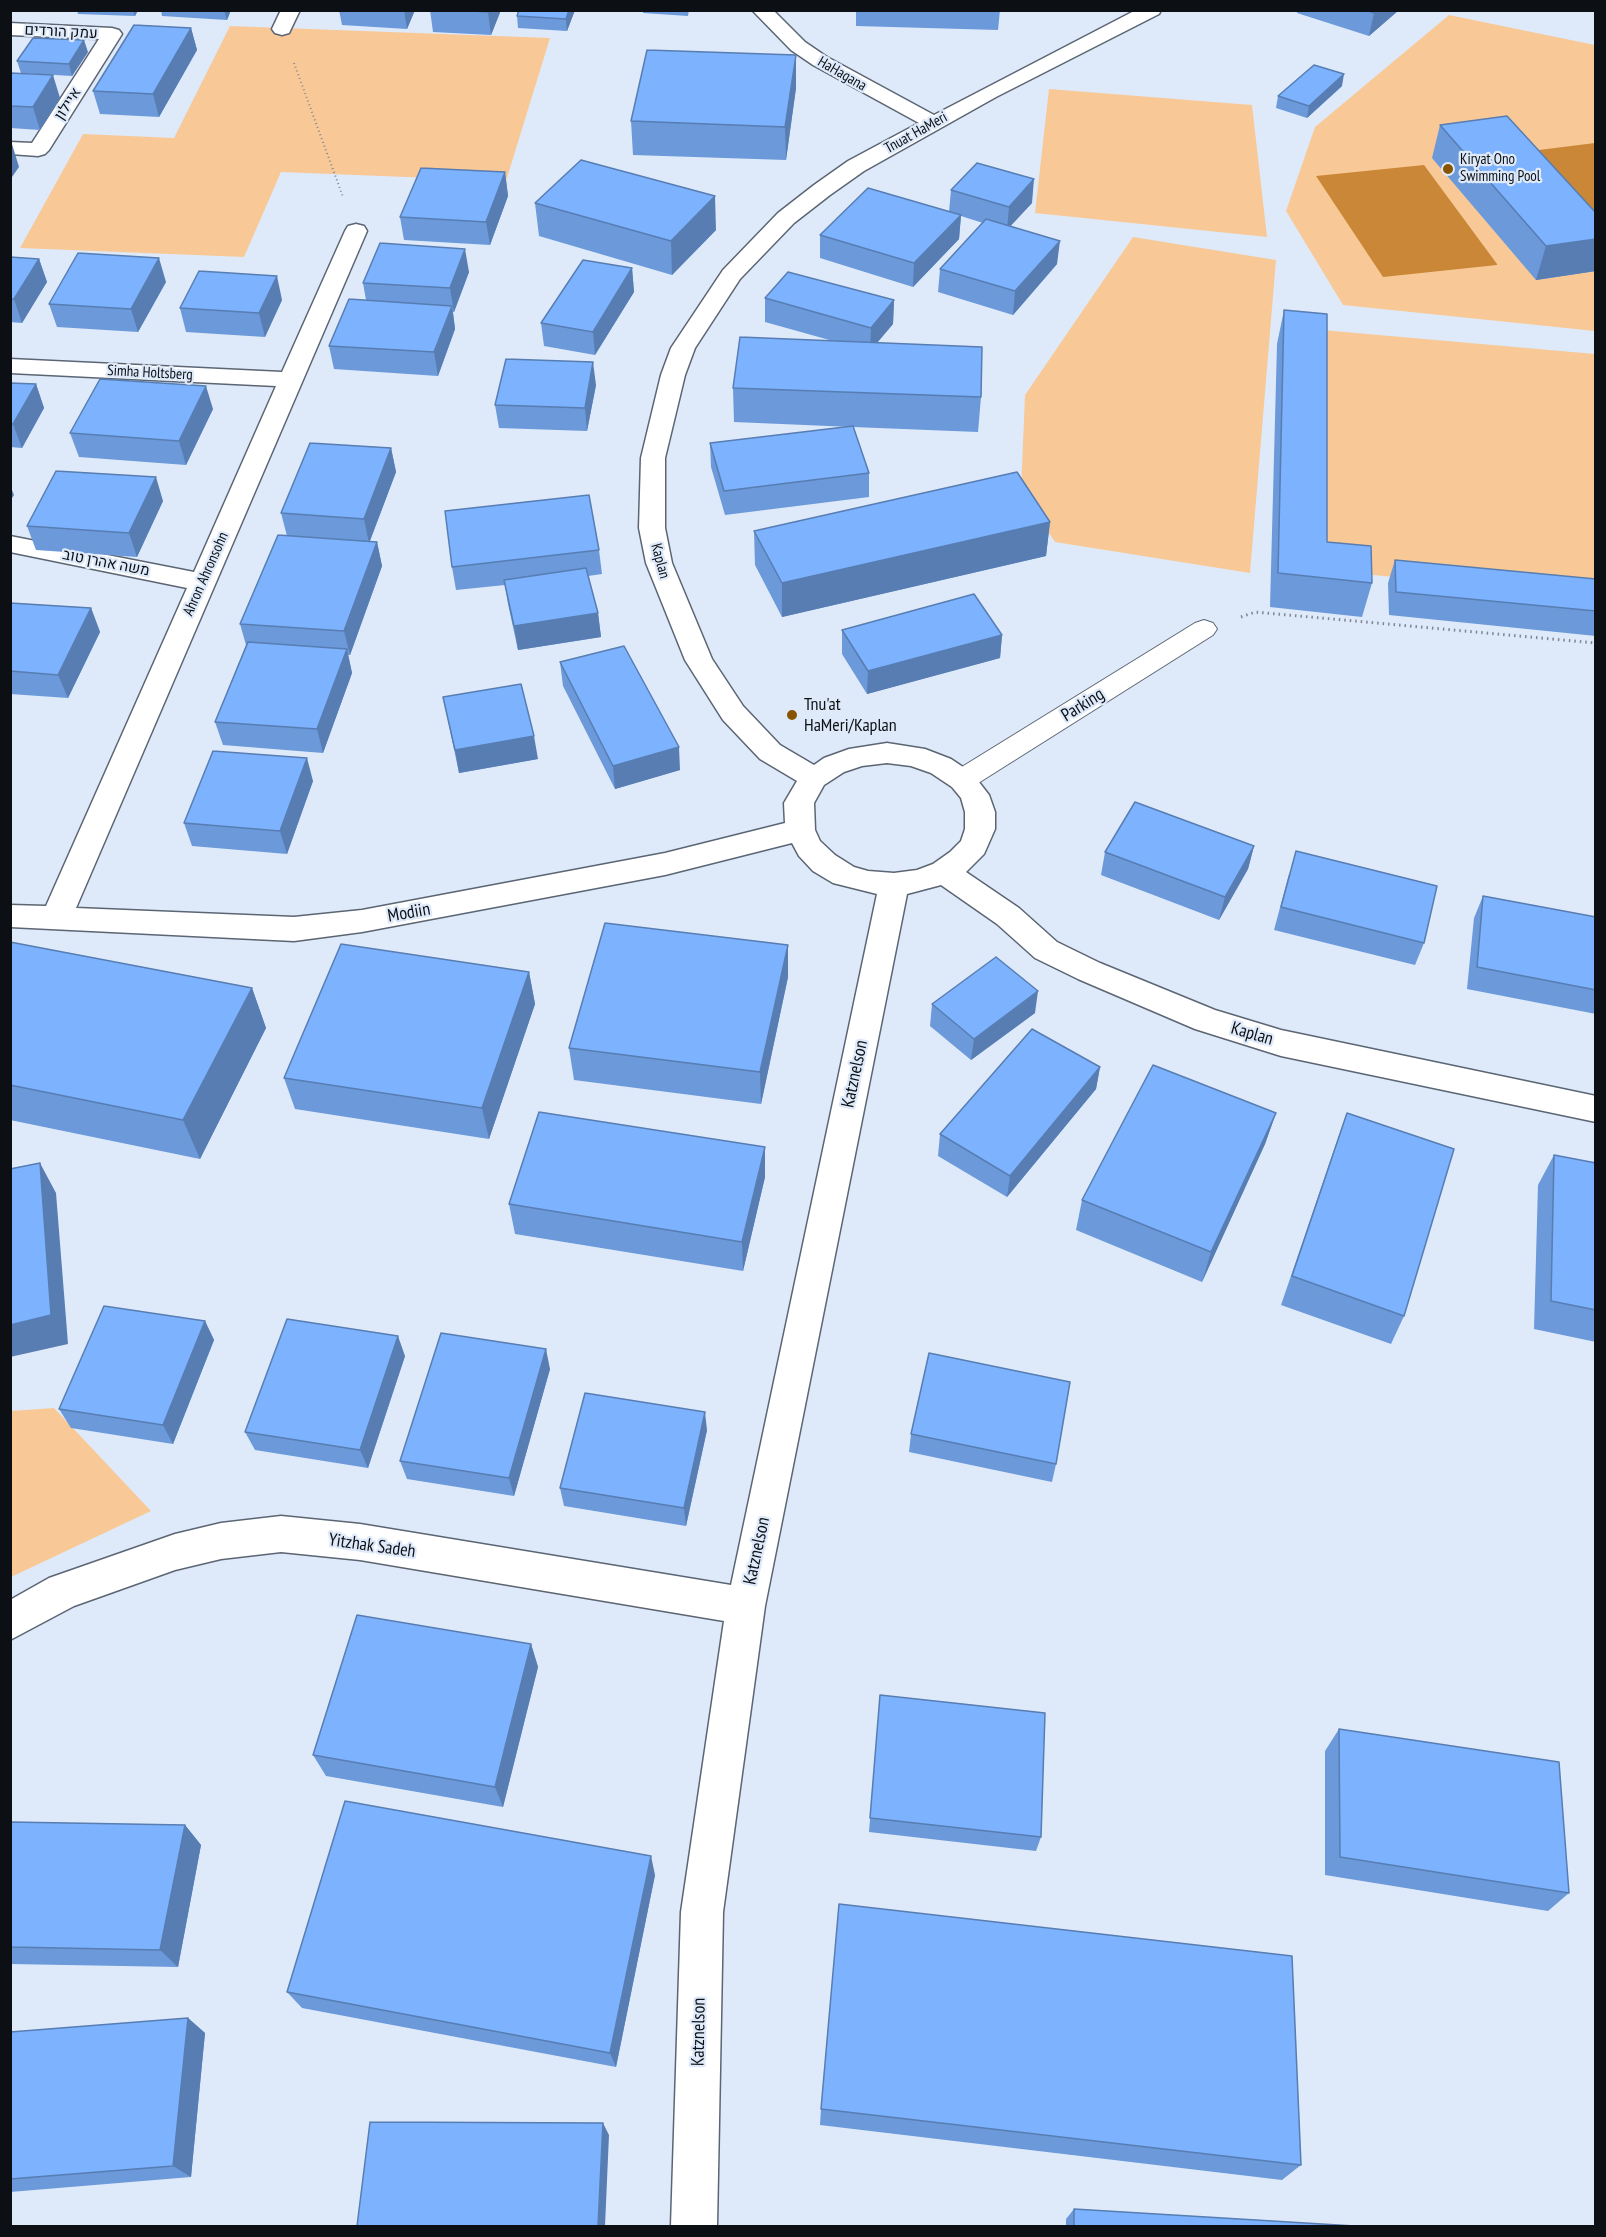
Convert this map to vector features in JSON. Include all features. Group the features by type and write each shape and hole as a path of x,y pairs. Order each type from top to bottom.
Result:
{"street":[{"path":"282,29 291,10"},
{"name":"HaHagana","path":"761,10 798,46 820,61 934,123"},
{"name":"Tnuat HaMeri","path":"714,300 731,275 786,218 856,166 1152,10"},
{"name":"עמק הורדים","path":"10,29 112,34"},
{"name":"איילון","path":"10,148 38,150 112,34"},
{"name":"Ahron Ahronsohn","path":"56,918 356,231"},
{"name":"Kaplan","path":"714,300 683,348 658,429 653,458 652,528 659,563 699,660 733,713 770,752 814,778"},
{"name":"Simha Holtsberg","path":"10,366 291,380"},
{"name":"משה אהרן טוב","path":"10,544 202,582"},
{"path":"888,753 915,756 933,762 962,780 974,795 980,812 980,829 974,846 961,860 944,872 921,881 894,884 868,882 844,875 824,863 808,848 800,830 799,803 814,778 834,765 860,756 888,753"},
{"name":"Modiin","path":"10,916 294,929 362,921 665,864 800,830"},
{"name":"Kaplan","path":"944,872 1008,916 1046,950 1089,971 1206,1020 1281,1042 1596,1109"},
{"name":"Katznelson","path":"694,2226 702,1912 746,1606 894,884"},
{"name":"Yitzhak Sadeh","path":"10,1621 63,1591 175,1552 221,1540 280,1534 360,1542 746,1606"}],"lane":[{"name":"Parking","path":"962,780 1204,629"}],"path":[{"path":"282,29 356,231"},
{"path":"1204,629 1255,612 1596,642"}],"shaded area":[{"name":"Kiryat Ono Swimming Pool","path":"1449,15 1595,45 1595,331 1343,305 1286,211 1315,127"},
{"path":"230,26 550,38 506,181 281,172 244,257 20,248 83,134 174,138"},
{"path":"1049,89 1252,105 1267,237 1035,213"},
{"path":"1595,143 1595,235 1523,152"},
{"path":"1424,165 1497,265 1383,277 1316,176"},
{"path":"1133,237 1276,260 1250,573 1055,542 1021,491 1025,395"},
{"path":"1322,330 1595,354 1595,597 1323,570"},
{"path":"54,1408 151,1511 11,1577 11,1411"}],"building":[{"path":"456,10 489,10 488,12"},
{"path":"519,10 569,10 566,19 517,16"},
{"path":"134,25 191,28 153,94 93,91"},
{"path":"33,38 84,40 69,64 17,61"},
{"path":"647,50 796,55 785,127 631,121"},
{"path":"1314,65 1344,74 1309,106 1278,96"},
{"path":"10,73 53,75 33,107 10,106"},
{"path":"1507,116 1596,213 1596,239 1546,246 1440,125"},
{"path":"581,160 715,196 671,241 535,203"},
{"path":"977,163 1034,179 1009,207 951,190"},
{"path":"421,168 505,172 486,222 400,217"},
{"path":"868,188 961,215 914,263 820,235"},
{"path":"986,219 1060,241 1015,291 940,269"},
{"path":"380,243 465,249 450,288 363,283"},
{"path":"78,253 159,258 131,309 49,304"},
{"path":"10,257 39,259 14,299 10,299"},
{"path":"583,260 632,268 593,332 541,323"},
{"path":"199,271 277,276 259,313 180,308"},
{"path":"788,272 894,300 871,328 765,298"},
{"path":"349,299 452,306 434,352 329,346"},
{"path":"1284,310 1327,314 1327,542 1371,546 1372,583 1278,573"},
{"path":"740,337 982,347 981,397 733,388"},
{"path":"506,359 593,362 585,408 495,405"},
{"path":"100,379 206,386 179,441 70,433"},
{"path":"10,383 36,384 13,424 10,424"},
{"path":"853,426 869,473 724,491 710,443"},
{"path":"310,443 391,448 364,519 281,513"},
{"path":"56,471 156,477 129,533 27,526"},
{"path":"1017,472 1050,522 782,583 754,531"},
{"path":"589,495 599,550 452,567 445,511"},
{"path":"278,535 377,542 344,631 240,624"},
{"path":"1395,560 1596,579 1596,611 1396,592"},
{"path":"586,568 598,613 514,626 504,580"},
{"path":"974,594 1002,635 868,671 842,630"},
{"path":"10,603 91,608 58,675 10,671"},
{"path":"248,642 347,649 317,729 215,722"},
{"path":"624,646 679,747 613,766 560,662"},
{"path":"521,684 534,736 455,750 443,697"},
{"path":"213,751 307,758 280,831 184,823"},
{"path":"1135,802 1254,846 1225,897 1105,852"},
{"path":"1296,851 1437,886 1424,943 1281,907"},
{"path":"1483,896 1596,917 1596,990 1477,967"},
{"path":"605,923 788,945 760,1072 569,1048"},
{"path":"10,942 252,988 183,1120 10,1085"},
{"path":"341,944 529,972 482,1108 284,1078"},
{"path":"996,957 1038,991 974,1039 932,1004"},
{"path":"1032,1029 1100,1067 1010,1176 940,1134"},
{"path":"1153,1065 1276,1113 1211,1252 1082,1200"},
{"path":"539,1112 765,1147 742,1242 509,1204"},
{"path":"1347,1113 1454,1149 1404,1316 1292,1276"},
{"path":"1554,1155 1596,1163 1596,1310 1551,1301"},
{"path":"40,1163 51,1315 10,1325 10,1169"},
{"path":"104,1306 205,1321 163,1425 59,1409"},
{"path":"287,1319 398,1336 360,1450 245,1432"},
{"path":"441,1333 546,1349 509,1478 400,1461"},
{"path":"929,1353 1070,1382 1056,1464 911,1434"},
{"path":"585,1393 705,1412 684,1508 560,1488"},
{"path":"357,1615 531,1644 495,1787 313,1755"},
{"path":"880,1695 1045,1713 1041,1837 870,1818"},
{"path":"1339,1729 1559,1762 1569,1893 1340,1857"},
{"path":"345,1801 651,1856 610,2053 287,1992"},
{"path":"10,1822 185,1825 160,1950 10,1947"},
{"path":"839,1904 1292,1956 1301,2165 821,2109"},
{"path":"188,2018 173,2166 10,2179 10,2032"},
{"path":"370,2122 603,2123 598,2226 357,2226"},
{"path":"1074,2209 1355,2226 1074,2226"}],"place":[{"name":"Kiryat Ono Swimming Pool","path":"1448,169"},
{"name":"Tnu'at HaMeri/Kaplan","path":"792,715"}]}
